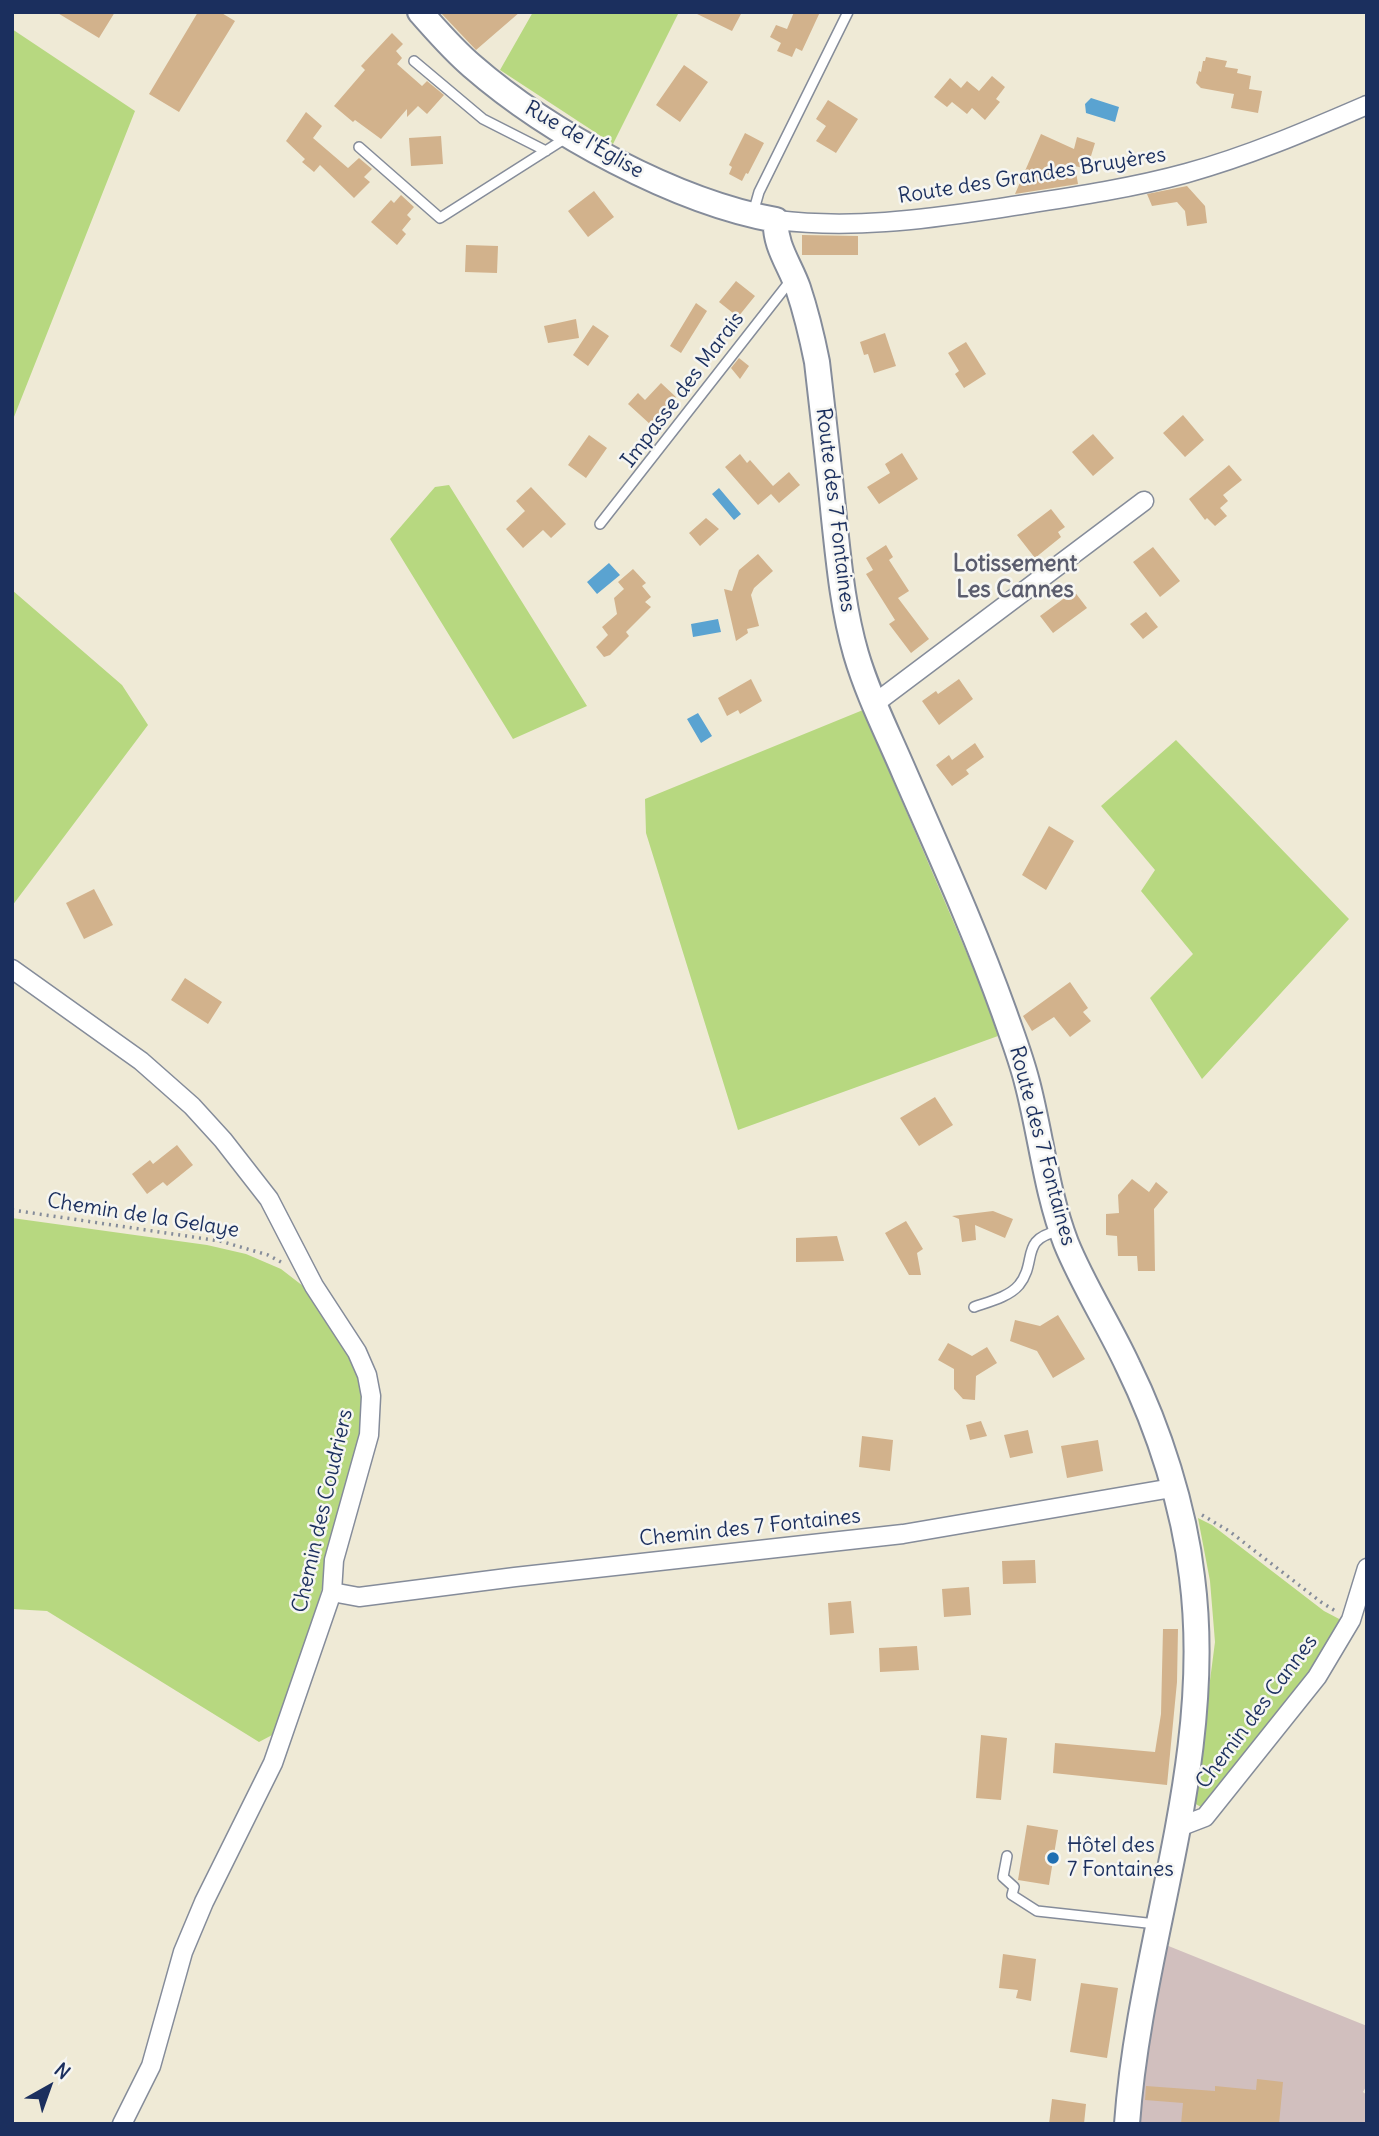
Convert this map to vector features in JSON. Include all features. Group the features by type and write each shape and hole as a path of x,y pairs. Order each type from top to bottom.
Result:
{"street":[{"name":"Rue de l'Église","path":"420,12 449,45 480,73 532,111 571,135 652,179 764,217"},
{"name":"Route des Grandes Bruyères","path":"764,217 808,224 912,222 1064,198 1187,173 1298,134 1367,105"},
{"name":"Route des 7 Fontaines","path":"764,217 794,278 810,328 817,362 842,592 857,655 874,704 959,899 1003,1010 1027,1080 1062,1230 1077,1268 1141,1394 1158,1440 1187,1543 1193,1580 1196,1631 1190,1752 1179,1827 1138,2026 1127,2124"},
{"path":"874,704 1144,500"},
{"name":"Chemin des Coudriers","path":"12,969 141,1061 192,1106 223,1140 268,1199 314,1286 357,1352 367,1376 371,1396 370,1423 334,1560 332,1592 274,1763 204,1902 183,1952 151,2066 122,2124"},
{"name":"Chemin des 7 Fontaines","path":"332,1592 359,1597 903,1534 1175,1499"},
{"name":"Chemin des Cannes","path":"1179,1827 1205,1817 1317,1677 1351,1620 1367,1568"}],"lane":[{"path":"764,217 759,192 848,12"},
{"path":"414,61 483,119 546,151"},
{"path":"359,146 440,218 571,135"},
{"name":"Impasse des Marais","path":"600,524 794,278"},
{"path":"974,1307 1014,1290 1024,1276 1034,1244 1048,1233 1062,1230"},
{"path":"1007,1856 1003,1877 1014,1886 1012,1895 1037,1911 1159,1924"}],"path":[{"name":"Chemin de la Gelaye","path":"12,1210 220,1241 268,1255"},
{"path":"1175,1499 1228,1531 1321,1602 1351,1620"}],"shaded area":[{"path":"1166,1945 1367,2026 1367,2085 1363,2092 1367,2095 1367,2124 1136,2124 1138,2089"}],"green space":[{"path":"533,12 679,12 613,144 500,70"},
{"path":"12,29 135,111 12,422"},
{"path":"449,485 587,706 513,739 390,539 435,487"},
{"path":"12,590 122,685 148,725 12,906"},
{"path":"863,710 983,991 998,1036 738,1130 646,833 645,799"},
{"path":"1176,740 1349,919 1202,1079 1150,998 1193,954 1141,891 1155,870 1101,806"},
{"path":"12,1218 207,1245 246,1254 281,1269 303,1286 321,1307 352,1360 363,1406 360,1437 303,1655 274,1734 259,1742 47,1611 12,1609"},
{"path":"1198,1518 1212,1525 1324,1611 1343,1621 1294,1694 1201,1807 1194,1803 1215,1642 1210,1581"}],"water":[{"path":"1091,98 1119,107 1115,122 1086,113 1085,104"},
{"path":"719,488 741,514 734,520 712,494"},
{"path":"609,563 620,575 597,594 587,582"},
{"path":"718,619 721,632 693,637 691,624"},
{"path":"698,713 712,736 701,743 687,719"}],"building":[{"path":"56,12 115,12 99,38"},
{"path":"198,12 220,12 235,21 179,112 149,94"},
{"path":"440,12 520,12 476,50"},
{"path":"693,12 742,12 732,31"},
{"path":"794,12 820,12 802,51 796,48 792,57 777,51 781,43 770,37 776,25 787,29"},
{"path":"392,33 403,44 396,51 402,58 397,64 422,86 427,81 444,95 427,114 418,106 407,117 407,109 381,139 355,120 353,122 334,106 365,70 361,66"},
{"path":"1206,57 1227,61 1225,67 1238,69 1237,73 1251,76 1249,89 1262,91 1258,113 1231,108 1234,94 1201,88 1196,83"},
{"path":"684,65 708,82 680,122 656,105"},
{"path":"992,76 1005,87 996,99 1000,102 985,120 972,108 967,114 952,102 947,107 934,97 950,78 961,88 967,81 979,91"},
{"path":"828,100 858,119 836,153 816,141 826,126 816,119"},
{"path":"306,112 322,126 313,138 348,168 359,158 372,169 364,177 370,182 354,198 320,165 314,172 302,162 305,159 286,141"},
{"path":"745,133 764,143 742,181 729,174 732,167 729,165"},
{"path":"1041,134 1074,149 1077,137 1095,143 1087,169 1075,166 1078,184 1015,194"},
{"path":"441,136 443,164 411,166 409,138"},
{"path":"1187,186 1205,206 1207,223 1187,226 1185,211 1177,202 1152,206 1147,194"},
{"path":"594,191 614,217 588,237 568,211"},
{"path":"401,195 414,207 407,215 411,219 402,230 406,234 397,245 371,222 391,200 394,203"},
{"path":"802,235 858,236 858,255 802,255"},
{"path":"466,245 498,246 497,273 465,272"},
{"path":"736,281 755,296 738,317 719,302"},
{"path":"696,303 707,311 681,353 670,346"},
{"path":"576,319 579,338 548,343 544,326"},
{"path":"593,325 609,336 588,366 573,355"},
{"path":"885,333 896,366 874,373 868,354 864,355 860,342"},
{"path":"966,342 986,374 964,388 955,374 959,371 948,353"},
{"path":"739,358 749,366 740,379 731,368"},
{"path":"661,383 676,397 651,425 628,404 638,393 645,400"},
{"path":"1183,415 1204,440 1185,457 1163,433"},
{"path":"1093,434 1114,458 1093,476 1072,452"},
{"path":"589,435 607,448 586,478 568,465"},
{"path":"902,453 918,479 879,504 867,487 890,473 885,464"},
{"path":"740,454 747,463 750,460 773,486 789,472 800,485 779,503 771,494 758,505 725,467"},
{"path":"1229,465 1242,480 1223,495 1228,501 1220,508 1227,516 1215,526 1207,518 1205,520 1189,499"},
{"path":"531,487 566,524 551,538 543,530 523,548 506,529 525,511 516,501"},
{"path":"1051,509 1065,527 1058,532 1061,537 1035,558 1017,535"},
{"path":"706,518 719,529 700,546 689,533"},
{"path":"886,545 893,557 889,560 909,591 898,598 929,639 911,653 889,624 895,620 866,574 873,570 866,558"},
{"path":"1153,547 1180,581 1160,597 1133,562"},
{"path":"758,554 773,571 754,588 751,595 759,626 747,629 748,633 736,641 724,589 732,591 739,570"},
{"path":"633,569 646,583 642,586 651,597 645,602 651,607 626,632 629,636 610,655 604,657 596,647 608,635 602,627 617,614 614,598 624,589 618,582"},
{"path":"1074,591 1087,608 1053,633 1040,616"},
{"path":"1146,612 1158,627 1143,639 1130,624"},
{"path":"751,679 762,701 740,714 738,710 727,716 718,698"},
{"path":"959,679 973,699 939,725 922,701 936,691 938,694"},
{"path":"975,743 984,757 966,770 969,774 952,786 936,765 949,755 952,760"},
{"path":"1049,826 1074,841 1046,890 1022,875"},
{"path":"94,889 113,925 84,939 66,903"},
{"path":"185,978 222,1002 208,1024 171,1000"},
{"path":"1070,982 1088,1008 1083,1012 1091,1021 1070,1037 1054,1017 1032,1031 1023,1016"},
{"path":"935,1097 953,1125 919,1146 900,1118"},
{"path":"177,1145 193,1165 167,1186 163,1182 147,1194 132,1174 150,1160 153,1164"},
{"path":"1132,1179 1149,1192 1156,1182 1168,1192 1154,1209 1155,1271 1138,1271 1137,1256 1118,1256 1117,1236 1106,1235 1106,1214 1119,1213 1118,1195"},
{"path":"993,1211 1013,1219 1005,1238 975,1225 976,1240 962,1242 959,1219 952,1216"},
{"path":"906,1221 923,1249 917,1253 921,1275 909,1275 885,1233"},
{"path":"837,1236 844,1261 796,1262 796,1238"},
{"path":"1058,1315 1085,1359 1053,1378 1037,1351 1010,1341 1015,1320 1040,1326"},
{"path":"948,1343 972,1356 987,1347 997,1363 976,1376 975,1400 963,1399 954,1389 954,1369 938,1360"},
{"path":"981,1421 987,1436 970,1440 966,1425"},
{"path":"1028,1430 1033,1453 1010,1458 1004,1435"},
{"path":"862,1436 893,1440 890,1471 859,1467"},
{"path":"1098,1440 1103,1471 1067,1478 1061,1446"},
{"path":"1035,1560 1036,1583 1003,1584 1002,1561"},
{"path":"969,1587 971,1615 944,1617 942,1589"},
{"path":"851,1601 854,1633 830,1635 828,1603"},
{"path":"1163,1629 1178,1629 1177,1682 1167,1785 1053,1773 1055,1743 1155,1752 1161,1714"},
{"path":"917,1646 919,1670 880,1672 879,1648"},
{"path":"981,1735 1007,1738 1001,1800 976,1798"},
{"path":"1027,1825 1058,1830 1049,1885 1018,1880"},
{"path":"1003,1954 1036,1959 1031,2001 1016,1998 1018,1990 999,1988"},
{"path":"1081,1983 1118,1988 1107,2058 1070,2052"},
{"path":"1257,2079 1283,2082 1279,2124 1181,2124 1183,2103 1145,2100 1146,2086 1215,2091 1215,2086 1256,2090"},
{"path":"1052,2099 1086,2104 1084,2124 1049,2124"}],"place":[{"name":"Hôtel des 7 Fontaines","path":"1053,1858"}],"district":[{"name":"Lotissement Les Cannes","path":"1015,577"}]}
